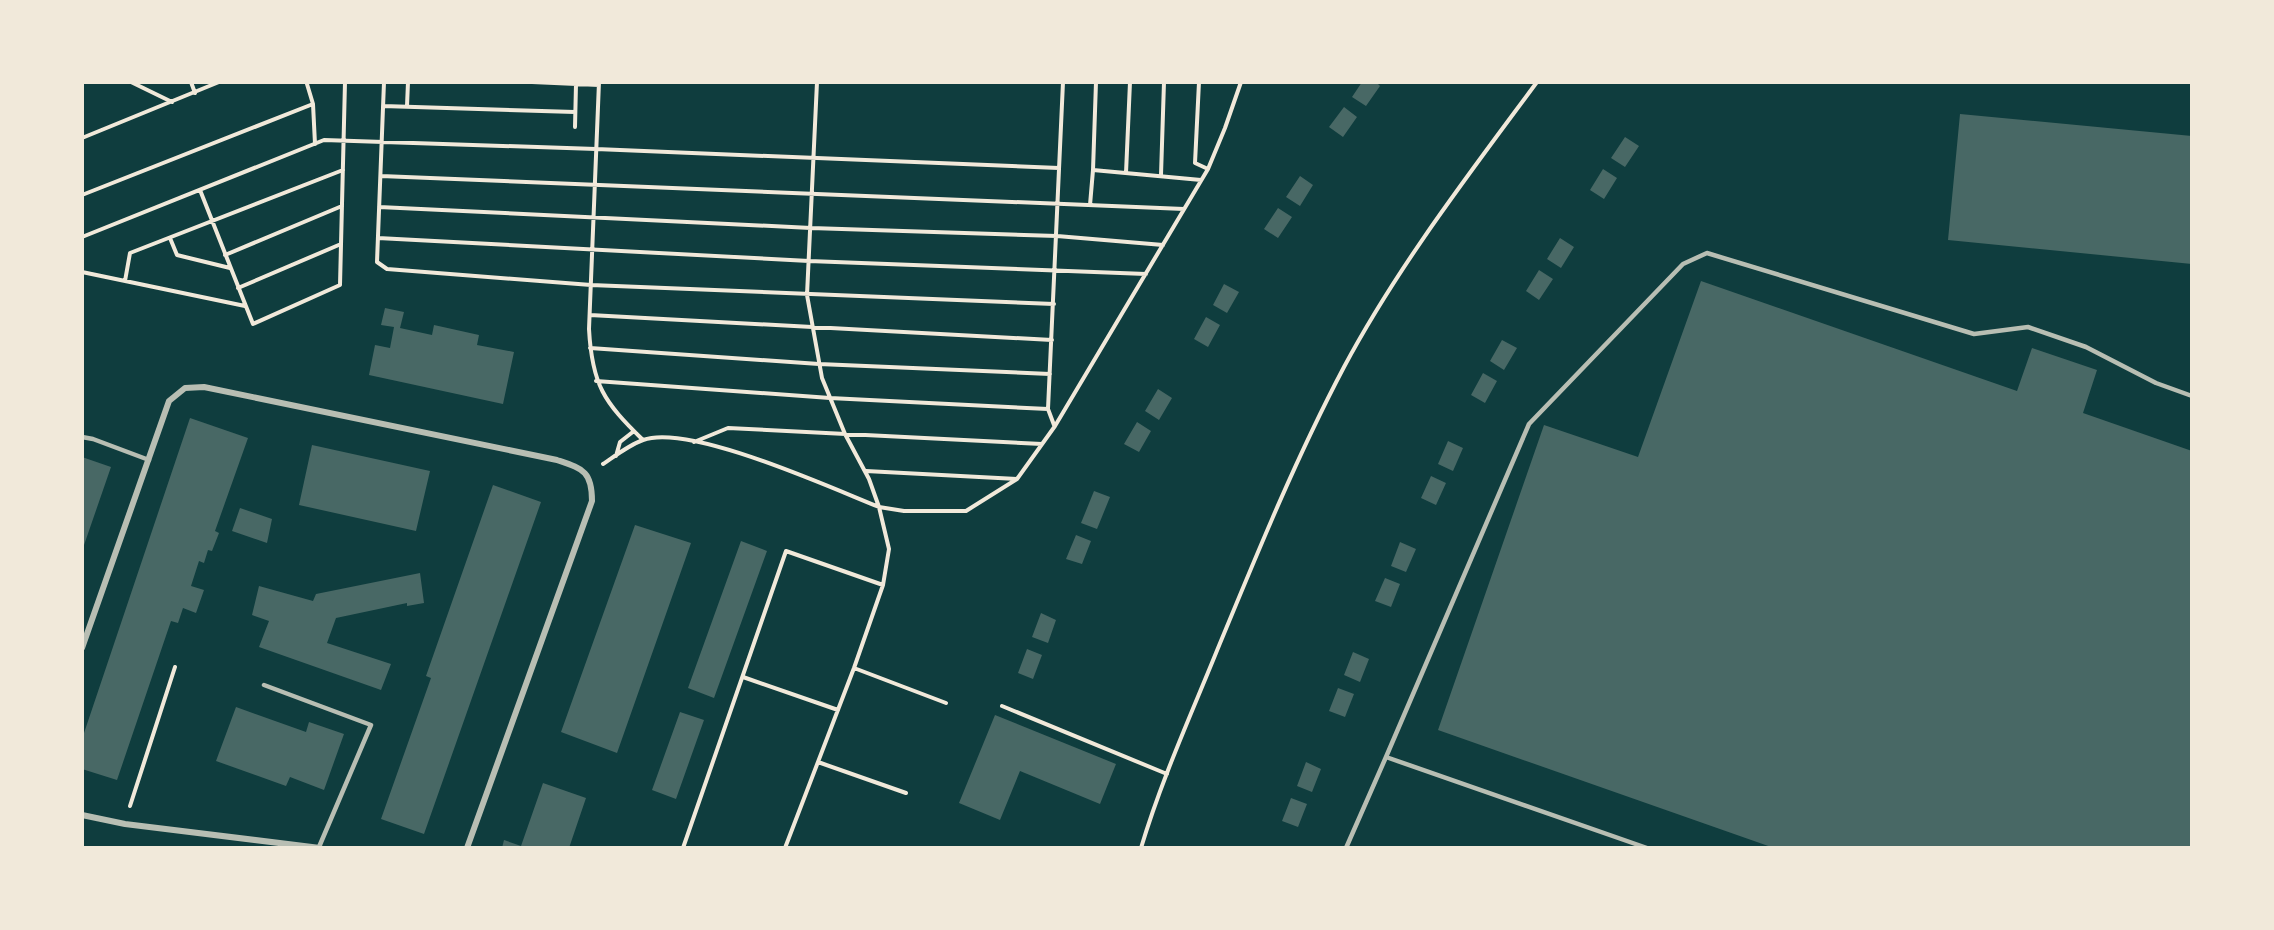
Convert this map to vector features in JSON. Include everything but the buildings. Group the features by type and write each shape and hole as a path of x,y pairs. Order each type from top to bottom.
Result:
{"street":[{"path":"82,648 169,401 185,388 204,387 556,460 577,467 588,474 592,486 592,501 467,848"},
{"path":"82,815 125,824 319,848"}],"lane":[{"path":"1346,848 1529,424 1683,264 1707,253 1974,334 2028,327 2086,347 2156,383 2192,396"},
{"path":"82,437 149,460"},
{"path":"264,685 371,725 319,848"},
{"path":"1386,757 1647,848"}],"path":[{"path":"130,82 172,102"},
{"path":"191,82 195,93"},
{"path":"82,138 219,82"},
{"path":"200,190 253,324 340,285 345,82"},
{"path":"384,82 377,262 387,269 591,285 1054,304"},
{"path":"407,106 408,82"},
{"path":"532,82 599,84 590,348 596,381 618,416 643,440"},
{"path":"785,848 884,585 889,549 879,507 865,471 845,434 822,378 807,295 817,82"},
{"path":"1055,426 1048,409 1063,82"},
{"path":"1090,205 1096,82"},
{"path":"1126,173 1130,82"},
{"path":"1161,175 1164,82"},
{"path":"1199,82 1195,163 1208,169"},
{"path":"588,474 643,440 666,437 728,449 879,507 904,511 966,511 1017,479 1055,426 1208,169 1226,128 1241,82"},
{"path":"1141,848 1167,774 1280,497 1344,367 1394,282 1537,82"},
{"path":"307,84 313,104 315,144"},
{"path":"574,127 576,84"},
{"path":"82,195 313,104"},
{"path":"383,106 575,112"},
{"path":"82,237 324,140 596,148 1059,168"},
{"path":"125,281 130,253 343,170"},
{"path":"1093,170 1201,180"},
{"path":"381,176 1184,209"},
{"path":"225,255 342,206"},
{"path":"380,207 593,219 1057,236 1163,245"},
{"path":"170,238 177,255 230,268"},
{"path":"378,238 809,261 1146,274"},
{"path":"238,288 341,244"},
{"path":"82,272 246,306"},
{"path":"590,315 1052,340"},
{"path":"590,348 819,364 1050,374"},
{"path":"596,381 830,398 1048,409"},
{"path":"693,442 728,428 1042,444"},
{"path":"616,456 620,442 634,431"},
{"path":"865,471 1017,479"},
{"path":"683,848 786,550 884,585"},
{"path":"125,824 175,667"},
{"path":"854,668 946,703"},
{"path":"743,676 838,710"},
{"path":"1002,706 1167,774"},
{"path":"818,762 906,793"}]}
